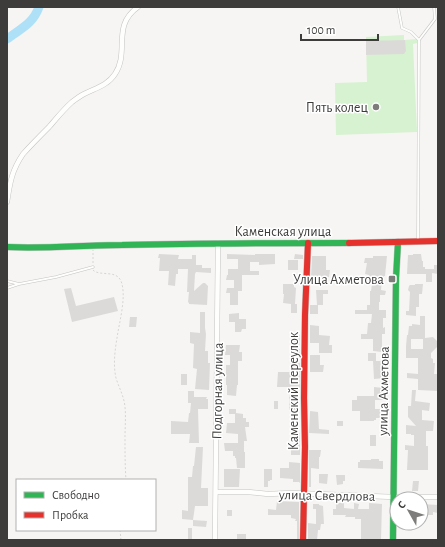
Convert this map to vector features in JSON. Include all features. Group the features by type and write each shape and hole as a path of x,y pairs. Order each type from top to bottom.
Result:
{"street":[{"path":"7,202 12,173 23,154 71,103 84,94 106,83 115,75 120,61 124,27 132,11 138,7"},
{"name":"Каменская улица","path":"7,247 30,248 129,244 376,243 438,241"},
{"name":"улица Ахметова","path":"394,491 396,278 398,242"},
{"name":"Подгорная улица","path":"215,540 218,243"},
{"name":"Каменский переулок","path":"303,540 305,315 308,243"},
{"name":"улица Свердлова","path":"216,492 389,497"}],"lane":[{"path":"398,7 402,28 411,32 419,40"},
{"path":"418,241 419,40 435,19 434,7"},
{"path":"7,288 93,267"},
{"path":"7,281 19,284"}],"path":[{"path":"93,245 94,271 118,277 121,281 123,291 123,305 116,340 115,364 116,378 125,408 126,479"}],"green space":[{"name":"Пять колец","path":"404,35 404,40 417,39 417,43 413,44 417,132 336,135 335,83 367,82 366,37"}],"building":[{"path":"405,40 406,51 404,54 366,55 366,41"},
{"path":"159,254 179,255 178,259 192,259 192,255 196,255 196,265 202,265 202,268 211,268 211,273 196,272 195,274 194,291 203,283 208,286 207,305 189,304 189,292 187,292 188,269 178,269 175,286 168,285 169,271 159,271"},
{"path":"227,254 275,254 275,264 259,265 259,262 250,262 250,271 259,271 259,275 242,275 242,291 238,291 238,305 230,305 230,293 226,293 227,288 234,288 234,280 226,280 228,269 238,269 238,259 227,259"},
{"path":"295,254 303,255 303,259 294,259"},
{"path":"421,254 423,267 425,267 425,269 434,269 434,265 438,265 438,274 432,273 432,282 426,282 426,274 407,274 408,255"},
{"path":"312,256 326,256 326,270 330,270 329,277 311,278"},
{"path":"373,256 387,256 385,276 384,279 382,279 381,290 386,291 385,295 380,295 379,302 379,310 386,310 386,318 383,318 383,328 385,327 385,334 382,334 382,352 373,351 373,339 361,339 361,334 367,334 368,323 371,323 372,314 355,314 355,310 367,310 367,305 370,305 370,291 372,284 368,283 369,275 365,274 367,263 364,263 365,258 373,258"},
{"path":"288,260 298,260 298,270 288,270"},
{"path":"283,284 294,284 294,287 296,288 295,304 297,304 297,313 291,313 291,304 283,303"},
{"path":"423,284 422,294 419,294 419,307 416,307 416,316 406,315 406,311 409,311 409,286"},
{"path":"71,288 76,306 114,297 118,311 72,322 64,289"},
{"path":"316,290 328,290 328,294 323,294 323,305 317,305"},
{"path":"310,305 318,305 318,314 310,314"},
{"path":"200,312 205,312 205,351 208,351 208,363 210,363 209,390 195,389 197,369 193,368 194,344 190,343 190,332 200,333"},
{"path":"239,313 239,319 246,319 246,329 242,329 241,332 235,332 235,322 229,322 229,314"},
{"path":"420,316 425,316 425,338 433,337 438,342 438,346 431,353 431,358 433,359 433,363 435,363 434,374 438,374 438,391 418,390 418,379 407,378 407,373 418,374 418,358 406,358 409,326 412,326 412,324 420,325","holes":["411,339 423,339 423,349 411,349"]},
{"path":"130,317 137,317 136,327 129,327"},
{"path":"310,325 319,326 319,335 330,336 329,345 332,345 332,353 319,353 319,343 310,343"},
{"path":"291,334 300,335 300,354 294,353 295,344 290,343"},
{"path":"226,345 240,345 239,352 242,352 242,361 238,361 238,385 236,396 227,395 226,365 230,365 230,355 225,355"},
{"path":"368,353 376,353 376,361 383,361 383,373 385,373 385,378 374,379 373,361 368,361"},
{"path":"310,355 320,355 320,365 324,365 323,372 310,372"},
{"path":"294,362 300,363 298,410 289,410 290,387 277,387 278,372 292,372 292,365 294,365"},
{"path":"181,374 187,374 187,385 181,385"},
{"path":"374,387 384,388 383,400 375,400 375,409 385,409 384,418 376,418 374,421 360,421 360,411 352,411 352,400 357,400 357,396 374,396"},
{"path":"412,390 416,390 415,401 430,403 429,411 422,410 422,420 434,421 433,431 426,431 426,446 428,446 428,470 407,470 408,450 405,450 405,445 414,446 414,435 406,434 406,425 416,426 408,417 408,406 411,406"},
{"path":"188,391 194,391 194,397 207,397 206,399 208,399 208,409 198,409 199,443 189,443 190,434 171,434 171,421 188,422 191,403 188,403"},
{"path":"274,401 278,401 278,409 274,409"},
{"path":"229,409 236,409 236,413 243,414 243,418 246,418 246,422 249,422 249,427 245,427 247,441 244,441 245,468 237,468 236,458 233,456 233,451 225,451 224,443 238,443 238,434 226,433 227,423 235,423 235,414 229,414"},
{"path":"310,411 318,412 319,429 329,430 329,434 309,433"},
{"path":"337,421 343,421 343,426 337,426"},
{"path":"296,433 300,433 300,455 291,455 291,449 296,449"},
{"path":"370,435 376,435 376,446 370,446"},
{"path":"196,447 203,447 201,488 208,488 208,506 195,506 193,520 182,519 182,510 188,511 188,477 192,477"},
{"path":"309,450 321,450 319,457 319,469 311,468 311,487 309,487"},
{"path":"379,459 379,461 383,461 383,469 358,468 358,462 360,462 360,460"},
{"path":"289,462 300,463 300,483 293,482 293,479 280,478 280,468 289,468"},
{"path":"224,469 240,469 239,487 224,487"},
{"path":"264,469 272,469 272,480 268,481 268,487 264,487"},
{"path":"319,474 328,474 327,484 319,483"},
{"path":"336,475 345,475 345,481 343,481 343,484 337,485"},
{"path":"413,481 419,481 418,491 412,491"},
{"path":"277,501 299,502 299,540 297,540 296,519 291,518 291,515 268,515 268,509 276,510"},
{"path":"336,503 344,503 344,508 354,509 354,503 359,504 358,509 369,509 369,503 382,504 381,540 361,540 361,519 355,519 355,517 345,517 346,515 333,515 333,509 336,509"},
{"path":"313,504 323,506 324,524 321,524 320,530 318,530 317,540 308,540 308,523 316,524 316,509 313,509"},
{"path":"429,504 438,505 438,513 433,512 433,515 429,515"},
{"path":"227,510 232,510 232,516 227,516"},
{"path":"193,520 207,521 206,527 193,526"},
{"path":"188,528 192,528 192,540 188,540"},
{"path":"237,534 246,534 246,540 237,540"}],"waterway":[{"path":"7,39 30,22 39,7"}],"traffic: fast":[{"path":"393,540 396,278 398,242"},
{"path":"7,247 36,248 207,243 349,243"}],"traffic: jam":[{"path":"349,243 438,241"},
{"path":"303,540 305,315 308,243"}],"place":[{"name":"Пять колец","path":"376,107"},
{"name":"Улица Ахметова","path":"392,279"}]}
